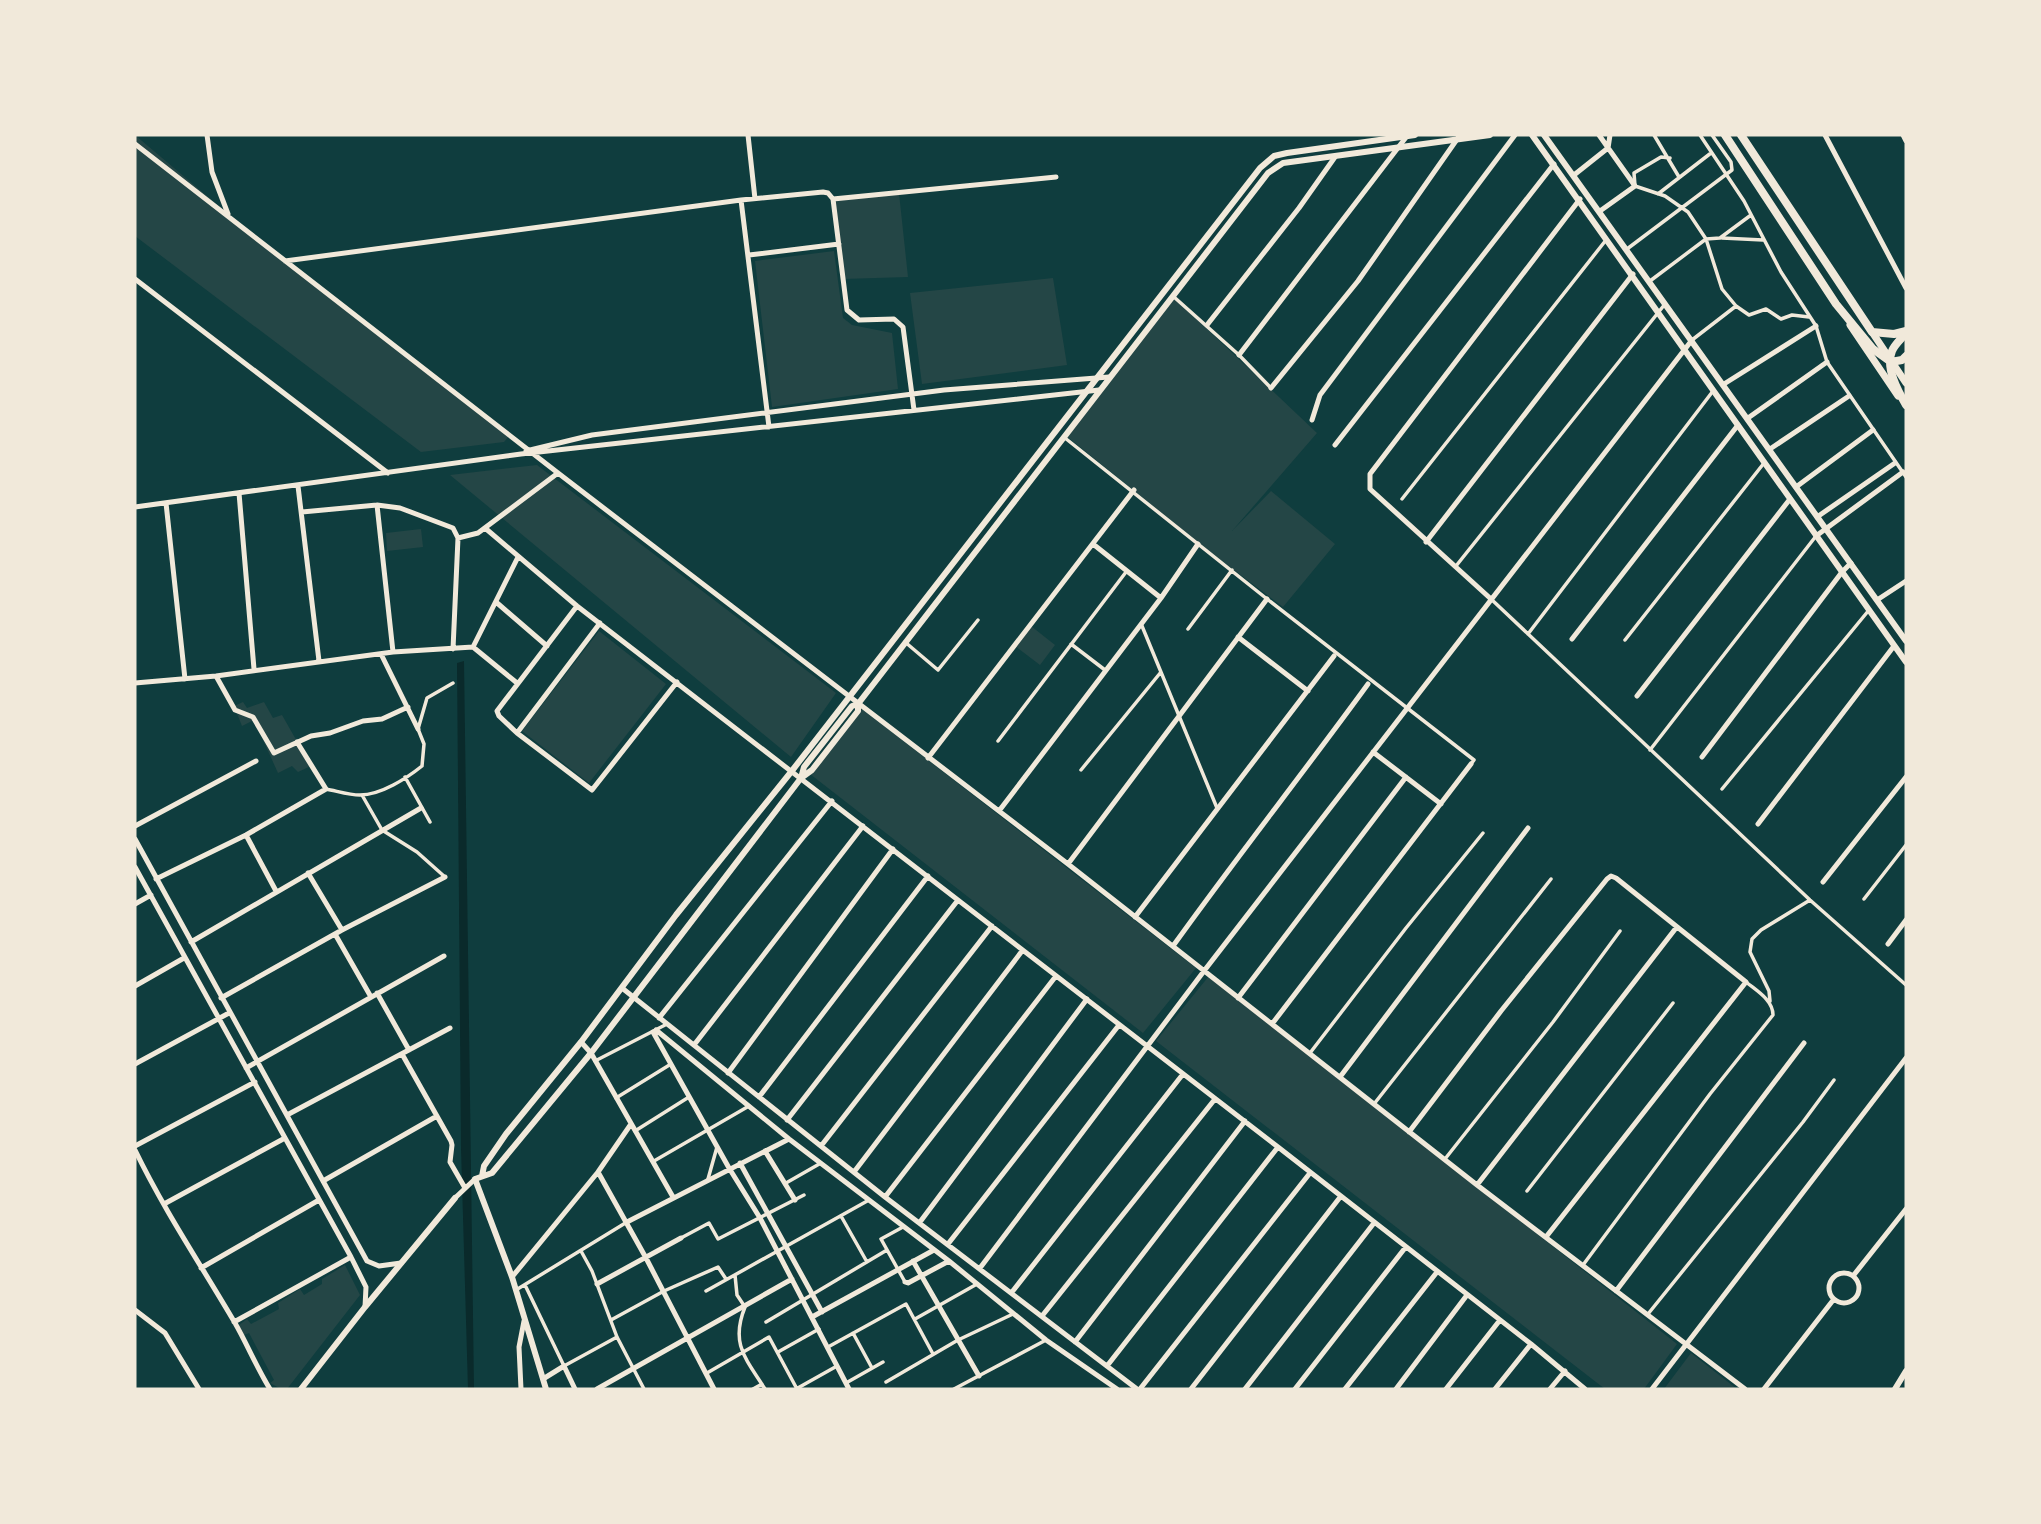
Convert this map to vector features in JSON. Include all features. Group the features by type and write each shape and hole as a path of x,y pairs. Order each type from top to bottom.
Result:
{"main road":[{"path":"1725,135 1906,406"},
{"path":"1741,135 1906,383"},
{"path":"1836,304 1873,349 1891,362 1902,360 1906,356"},
{"path":"1872,332 1906,332"},
{"path":"1906,332 1892,350 1891,362 1896,385 1906,406"}],"street":[{"path":"207,135 212,172 229,217"},
{"path":"748,135 755,198"},
{"path":"1239,355 1411,135"},
{"path":"546,1389 479,1178 484,1166 676,915 791,772 1257,170 1269,159 1287,153 1411,135"},
{"path":"301,1389 442,1211 479,1178 492,1173 591,1053 801,778 812,770 858,711 858,704 905,642 1268,173 1283,163 1490,135"},
{"path":"1312,421 1320,395 1515,135"},
{"path":"1598,135 1636,186 1665,196 1684,207 1706,239 1722,289 1735,306 1749,315 1766,309 1781,319 1792,315 1810,317"},
{"path":"1574,175 1608,148 1610,135"},
{"path":"1654,135 1679,177"},
{"path":"1650,750 1816,536 1904,474 1827,362 1816,326 1781,272 1752,214 1700,135"},
{"path":"1627,249 1732,170 1731,162 1712,135"},
{"path":"1825,135 1906,288"},
{"path":"1903,135 1906,141"},
{"path":"1538,136 1553,147 1574,175 1906,641"},
{"path":"1538,136 1554,164 1906,663"},
{"path":"1172,296 1207,325 1271,388 1358,281 1458,138"},
{"path":"135,144 1068,864 1477,1185 1745,1389"},
{"path":"1658,194 1711,153"},
{"path":"1207,325 1299,208 1335,157"},
{"path":"1636,186 1634,173 1661,157 1670,158"},
{"path":"1335,445 1554,164"},
{"path":"833,199 1056,177"},
{"path":"1600,211 1636,186"},
{"path":"285,261 755,198 828,192 833,199 847,310 859,320 894,319 901,324 914,410"},
{"path":"1580,199 1370,474 1370,489 1491,599 1810,900 1906,985"},
{"path":"741,200 769,427"},
{"path":"1720,238 1752,214"},
{"path":"1402,499 1607,238"},
{"path":"1650,281 1706,239 1765,240"},
{"path":"749,255 839,244"},
{"path":"1426,542 1633,274"},
{"path":"135,279 388,473"},
{"path":"1455,568 1666,304"},
{"path":"980,1268 1146,1046 1692,340 1735,306"},
{"path":"1724,384 1816,326"},
{"path":"1748,418 1827,362"},
{"path":"521,454 528,449 592,435 944,390 1109,377"},
{"path":"135,507 521,454 1099,390"},
{"path":"1528,634 1714,390"},
{"path":"1770,449 1849,397"},
{"path":"860,401 862,416"},
{"path":"1572,639 1738,425"},
{"path":"1796,487 1873,430"},
{"path":"592,435 593,447"},
{"path":"1064,436 1336,654 1474,760 1272,1024"},
{"path":"1625,640 1765,462"},
{"path":"1817,517 1895,463"},
{"path":"459,536 473,536 558,473"},
{"path":"298,486 320,662"},
{"path":"928,758 1133,490"},
{"path":"239,494 254,669"},
{"path":"1637,696 1790,499"},
{"path":"166,503 185,678"},
{"path":"302,512 377,505 400,508 453,528 459,536 453,649"},
{"path":"377,505 393,652"},
{"path":"485,528 578,606 1245,1121 1585,1389"},
{"path":"1093,544 1161,598"},
{"path":"999,811 1161,598 1198,544"},
{"path":"467,648 496,602 518,557"},
{"path":"1702,757 1851,563"},
{"path":"1188,629 1232,570"},
{"path":"998,741 1126,572"},
{"path":"1877,600 1906,581"},
{"path":"1068,864 1267,599"},
{"path":"496,602 547,646"},
{"path":"578,606 499,706 498,713 517,733 592,790 677,682"},
{"path":"1722,789 1869,610"},
{"path":"905,642 938,670 978,620"},
{"path":"517,733 600,623"},
{"path":"1141,624 1217,808"},
{"path":"1238,636 1308,691"},
{"path":"1071,644 1105,670"},
{"path":"1758,824 1894,646"},
{"path":"135,683 216,676 393,652 467,648 517,683"},
{"path":"156,879 246,835 326,789 362,795 385,788 422,766 424,744 382,654"},
{"path":"1135,917 1336,654"},
{"path":"1081,770 1161,672"},
{"path":"216,676 235,710 253,717 276,753 297,742 363,721 387,717 408,707"},
{"path":"418,729 427,698 453,683"},
{"path":"1173,946 1368,684"},
{"path":"297,742 326,789"},
{"path":"1373,752 1441,804"},
{"path":"135,826 256,761"},
{"path":"1823,882 1906,776"},
{"path":"1238,998 1406,777"},
{"path":"405,778 430,822"},
{"path":"221,998 342,930 445,877 417,852 382,830 362,795"},
{"path":"659,1018 832,802"},
{"path":"191,942 421,808"},
{"path":"694,1045 863,826"},
{"path":"1340,1077 1528,828"},
{"path":"1310,1053 1483,833"},
{"path":"246,835 276,891"},
{"path":"135,839 367,1261 379,1266 401,1263"},
{"path":"1864,899 1906,845"},
{"path":"729,1073 893,849"},
{"path":"135,867 351,1257 366,1287 365,1307"},
{"path":"308,873 342,930"},
{"path":"758,1097 928,876"},
{"path":"1409,1132 1501,1012 1611,876 1770,1002"},
{"path":"1374,1104 1551,878"},
{"path":"135,904 150,895"},
{"path":"787,1120 958,900"},
{"path":"1583,1265 1710,1094 1773,1015 1769,991 1750,952 1752,939 1761,930 1810,900"},
{"path":"1888,944 1906,920"},
{"path":"821,1146 992,926"},
{"path":"1477,1185 1676,928"},
{"path":"1445,1159 1620,931"},
{"path":"335,934 371,997"},
{"path":"854,1172 1023,951"},
{"path":"246,1068 444,956"},
{"path":"135,986 184,958"},
{"path":"885,1196 1056,976"},
{"path":"1546,1237 1746,982"},
{"path":"622,988 854,1172 1139,1389 1311,1173"},
{"path":"377,993 409,1050"},
{"path":"919,1222 1087,999"},
{"path":"1527,1191 1673,1003"},
{"path":"135,1064 219,1016 229,1013"},
{"path":"595,1061 667,1024"},
{"path":"948,1244 1119,1025"},
{"path":"286,1115 450,1028"},
{"path":"654,1031 717,1147 760,1218 847,1386 883,1362"},
{"path":"654,1031 1046,1340 1117,1389"},
{"path":"581,1042 591,1053 673,1197"},
{"path":"1616,1291 1804,1043"},
{"path":"402,1054 452,1145 450,1162 465,1188"},
{"path":"1652,1389 1906,1058"},
{"path":"615,1098 671,1064"},
{"path":"1012,1292 1183,1074"},
{"path":"1648,1314 1834,1080"},
{"path":"255,1082 135,1148 270,1389"},
{"path":"635,1131 689,1097"},
{"path":"1042,1316 1215,1099"},
{"path":"652,1162 749,1106"},
{"path":"323,1181 437,1116"},
{"path":"1075,1342 1245,1121"},
{"path":"512,1277 598,1172 631,1124"},
{"path":"164,1204 285,1138"},
{"path":"516,1290 627,1222 789,1139"},
{"path":"708,1179 717,1147"},
{"path":"1107,1366 1278,1147"},
{"path":"765,1151 795,1200"},
{"path":"740,1163 822,1312"},
{"path":"786,1183 821,1163"},
{"path":"598,1172 714,1389"},
{"path":"597,1284 709,1223 718,1239 804,1195"},
{"path":"1191,1389 1341,1196"},
{"path":"201,1268 319,1200"},
{"path":"706,1291 869,1200"},
{"path":"1853,1276 1906,1209"},
{"path":"841,1216 867,1262"},
{"path":"1245,1389 1374,1223"},
{"path":"903,1227 881,1239 905,1282 908,1283 949,1261"},
{"path":"1296,1389 1405,1248"},
{"path":"766,1322 887,1250"},
{"path":"812,1317 934,1250"},
{"path":"581,1251 617,1337 644,1389"},
{"path":"234,1322 351,1257"},
{"path":"914,1261 979,1376"},
{"path":"611,1320 718,1267 727,1279"},
{"path":"1345,1389 1437,1272"},
{"path":"1842,1273 1853,1276 1859,1286 1855,1297 1845,1303 1834,1300 1829,1289 1832,1278 1842,1273"},
{"path":"735,1275 737,1295 745,1307"},
{"path":"597,1389 792,1279"},
{"path":"914,1319 978,1284"},
{"path":"525,1285 575,1389"},
{"path":"1396,1389 1467,1295"},
{"path":"1764,1389 1834,1300"},
{"path":"828,1347 906,1304 933,1354"},
{"path":"745,1307 737,1325 743,1353 765,1389"},
{"path":"135,1313 164,1333 199,1389"},
{"path":"886,1382 958,1340 1013,1314"},
{"path":"1446,1389 1500,1320"},
{"path":"521,1389 519,1347 524,1321"},
{"path":"778,1352 818,1329"},
{"path":"853,1333 872,1368"},
{"path":"543,1379 617,1337"},
{"path":"706,1374 769,1337 796,1389 837,1366"},
{"path":"954,1389 1046,1340"},
{"path":"1495,1389 1531,1344"},
{"path":"1550,1389 1565,1371"},
{"path":"1895,1389 1906,1371"},
{"path":"754,1389 762,1384"}],"shaded area":[{"path":"135,135 278,256 509,436 504,442 421,452 135,236"},
{"path":"899,193 908,277 843,279 833,199"},
{"path":"834,251 843,318 852,325 892,333 898,389 772,407 755,261"},
{"path":"1053,278 1067,365 922,384 910,293"},
{"path":"1172,296 1317,433 1232,531 1271,491 1335,544 1283,607 1065,435"},
{"path":"537,465 836,693 791,757 450,475"},
{"path":"421,529 423,547 387,551 386,533"},
{"path":"1031,626 1055,645 1040,665 1015,646"},
{"path":"599,631 666,684 589,783 522,731"},
{"path":"464,661 474,1389 468,1389 461,1148 457,663"},
{"path":"243,702 247,708 264,702 273,718 282,715 311,766 298,772 292,766 278,773 254,720 242,726 234,706"},
{"path":"862,709 1196,968 1143,1033 810,774"},
{"path":"1209,976 1677,1344 1644,1389 1605,1389 1156,1041"},
{"path":"345,1265 360,1295 287,1389 270,1383 274,1380 249,1333 244,1335 239,1325 247,1319 251,1324 279,1309 278,1303 300,1289 304,1295 322,1284 322,1279"},
{"path":"1691,1353 1737,1389 1664,1389"}]}
